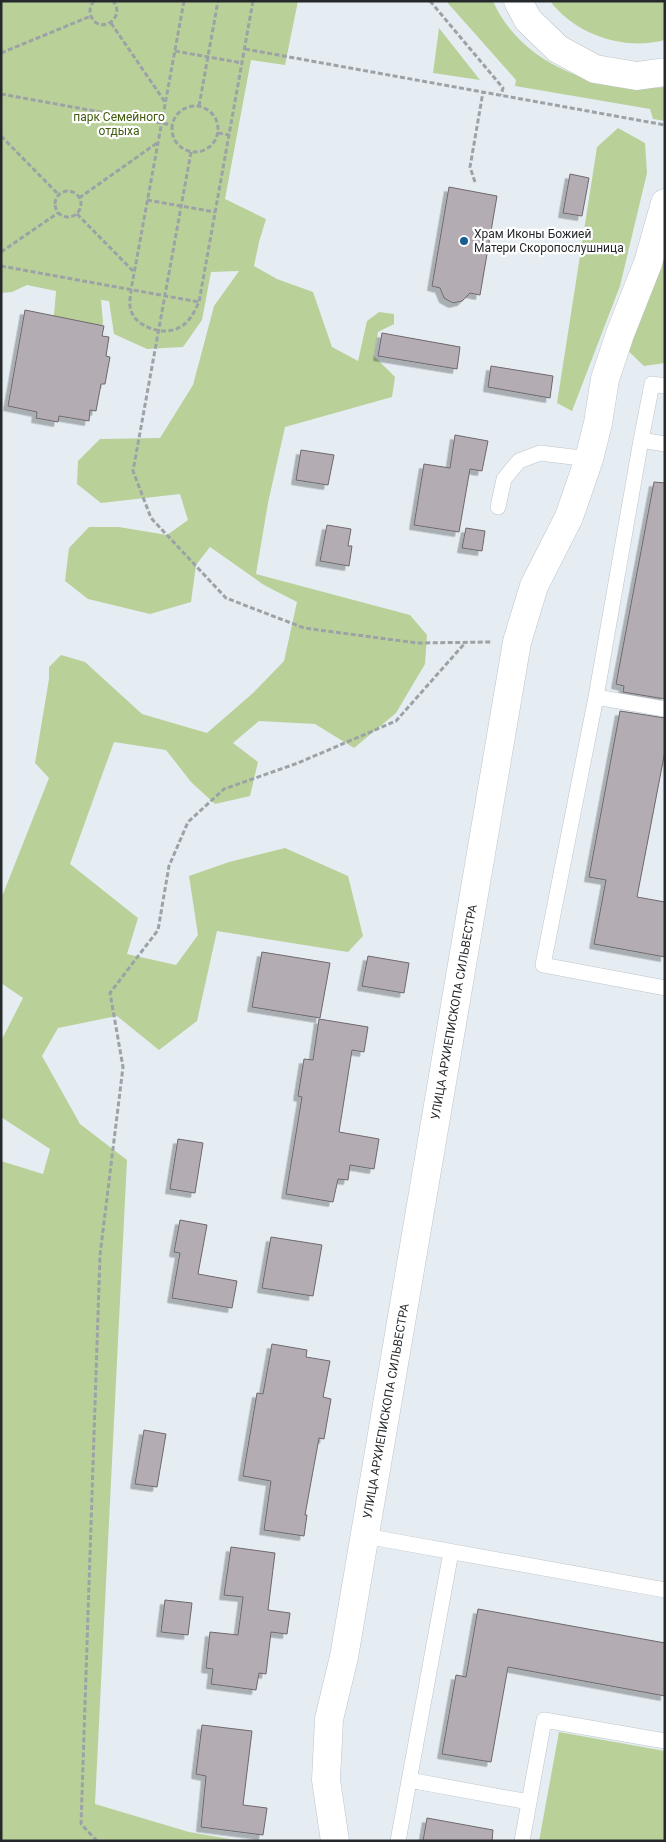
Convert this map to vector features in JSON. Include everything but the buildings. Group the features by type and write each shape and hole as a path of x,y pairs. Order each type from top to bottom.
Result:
{"street":[{"path":"518,1 528,20 558,49 595,69 637,76 665,72"},
{"name":"УЛИЦА АРХИЕПИСКОПА СИЛЬВЕСТРА","path":"335,1841 326,1780 329,1719 344,1657 517,642 534,586 569,517 589,459 598,423 605,379 620,334 648,264 665,203"}],"lane":[{"path":"665,386 652,384 596,697 543,965 665,988"},
{"path":"641,440 665,444"},
{"path":"498,507 504,479 519,461 540,453 589,459"},
{"path":"596,697 665,709"},
{"path":"365,1536 665,1590"},
{"path":"398,1841 450,1552"},
{"path":"522,1841 544,1720 665,1742"},
{"path":"409,1780 529,1802"}],"path":[{"path":"94,1 91,5 91,16 97,24 105,25 111,23 116,17 116,2"},
{"path":"184,1 131,290 130,307 134,317 140,323 159,330 170,330 180,327 192,316 199,302 253,1"},
{"path":"200,106 218,1"},
{"path":"430,1 502,88 501,95"},
{"path":"434,7 435,1"},
{"path":"1,53 91,16"},
{"path":"111,23 166,102"},
{"path":"245,49 665,125"},
{"path":"175,50 242,63"},
{"path":"475,182 470,167 483,92"},
{"path":"1,94 172,125"},
{"path":"190,106 200,106 214,116 218,124 218,133 215,142 208,148 200,152 191,152 182,149 176,142 172,134 172,125 176,116 182,110 190,106"},
{"path":"218,133 229,135"},
{"path":"1,136 58,194"},
{"path":"80,198 158,143"},
{"path":"191,152 133,470 151,518 226,598 304,628 417,643 517,642"},
{"path":"65,191 72,191 80,198 81,208 78,214 71,217 64,217 54,207 58,194 65,191"},
{"path":"148,200 215,212"},
{"path":"1,252 58,213"},
{"path":"78,214 135,273"},
{"path":"1,266 199,302"},
{"path":"96,1841 80,1824 100,1255 123,1067 110,993 158,930 169,866 188,822 224,789 298,763 396,721 465,643"}],"green space":[{"name":"парк Семейного отдыха","path":"1,1 298,1 285,65 251,60 225,199 266,219 254,266 277,279 313,292 332,347 358,361 367,321 379,312 394,314 394,324 378,332 374,356 395,377 392,397 285,427 268,503 256,574 410,615 427,635 425,664 396,713 354,748 315,724 259,721 233,743 258,762 250,796 215,804 191,782 166,750 114,742 70,864 138,918 127,954 176,965 198,935 189,876 229,862 285,848 348,876 363,936 348,952 217,931 197,1021 159,1050 117,1016 58,1028 42,1056 80,1124 127,1160 95,1804 189,1832 241,1841 1,1841 1,1161 43,1174 50,1149 1,1117 1,1041 23,998 1,983 1,899 49,778 35,763 49,679 49,667 61,655 85,662 142,714 207,733 253,693 284,661 297,602 264,585 210,547 196,565 191,602 150,614 88,599 65,581 69,548 89,527 119,527 167,535 188,520 180,494 101,503 77,484 78,461 100,439 160,438 193,385 214,306 239,271 211,272 202,320 183,347 147,349 114,334 109,301 101,300 103,322 96,351 52,339 56,291 27,285 12,292 1,293"},
{"path":"446,1 493,1 505,23 522,42 542,58 565,70 589,79 614,85 640,88 665,87 665,121 653,119 650,109 515,86 516,80"},
{"path":"550,1 665,1 665,40 633,43 602,37 573,23"},
{"path":"439,28 480,80 433,73"},
{"path":"618,128 645,143 647,173 620,286 572,411 557,403 597,147"},
{"path":"665,243 665,363 644,366 625,348"},
{"path":"559,1732 665,1751 665,1841 539,1841"}],"place":[{"name":"Храм Иконы Божией Матери Скоропослушница","path":"464,241"}]}
